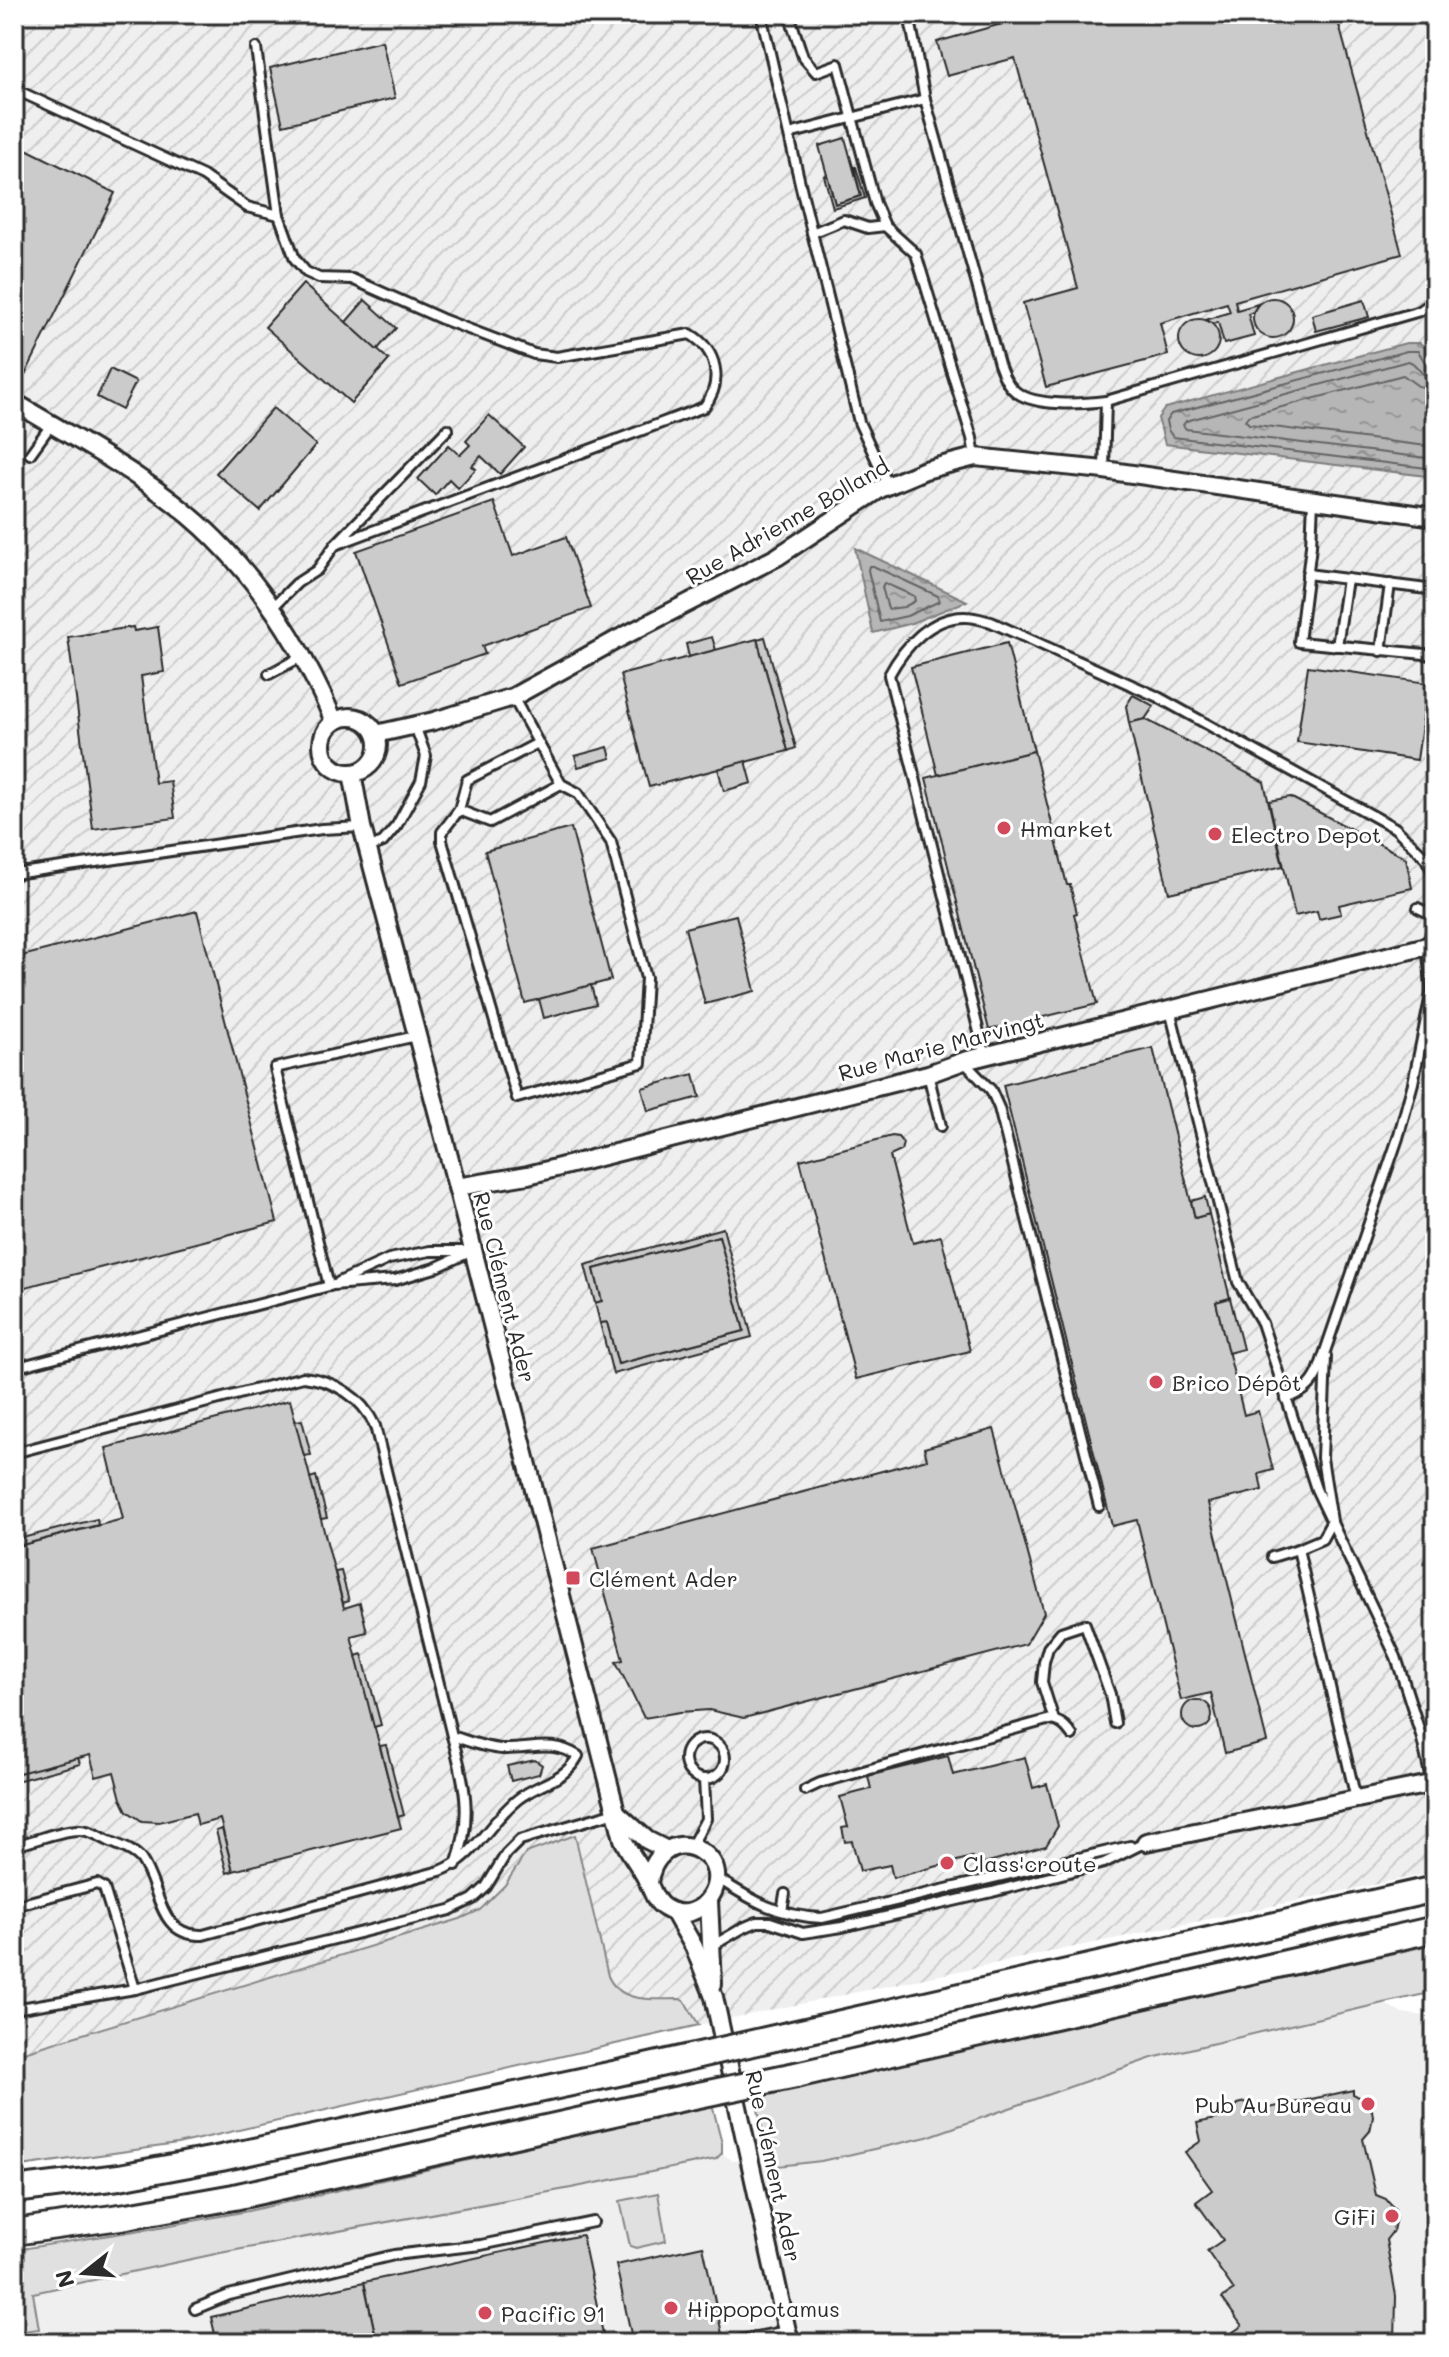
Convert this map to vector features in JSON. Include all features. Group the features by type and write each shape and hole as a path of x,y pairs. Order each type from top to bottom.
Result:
{"main road":[{"path":"14,2190 119,2177 221,2158 646,2067 1435,1889"},
{"path":"14,2232 234,2197 796,2075 1435,1929"}],"street":[{"path":"14,402 129,473 175,505 213,538 273,607 303,656 334,721"},
{"name":"Rue Adrienne Bolland","path":"376,734 415,726 513,697 777,557 888,485 925,470 975,457 1104,470 1435,517"},
{"path":"358,718 365,721 376,734 374,760 360,771 352,773 334,769 323,754 323,735 334,721 358,718"},
{"name":"Rue Clément Ader","path":"352,773 367,848 616,1812 630,1855 658,1902 674,1912 694,1947 714,1997 790,2337"},
{"name":"Rue Marie Marvingt","path":"457,1187 528,1175 928,1074 964,1061 1383,955 1431,946"},
{"path":"1146,1842 1434,1783"},
{"path":"616,1812 647,1840 667,1850"},
{"path":"649,1884 653,1864 674,1847 691,1847 709,1858 716,1877"},
{"name":"Rue Clément Ader","path":"714,1997 709,1901 714,1893 716,1877"},
{"path":"674,1912 694,1912 709,1901"}],"lane":[{"path":"761,14 859,422 888,485"},
{"path":"789,14 803,57 816,72 838,64 875,203 885,226 916,254 972,438 975,457"},
{"path":"909,14 925,99 999,364 1006,381 1018,393 1036,399 1080,404 1106,401 1420,311 1435,295"},
{"path":"256,48 279,215 295,259 306,272 319,278 352,279 442,319 534,354 557,357 690,334 705,343 714,363 716,384 712,397 704,407 335,545"},
{"path":"14,89 203,176 247,207 279,215"},
{"path":"789,134 925,99"},
{"path":"812,233 844,220 868,228 885,226"},
{"path":"1104,470 1106,401"},
{"path":"30,454 51,425"},
{"path":"273,607 297,583 317,570 335,545 448,429"},
{"path":"1313,499 1299,642 1435,655"},
{"path":"1307,574 1435,590"},
{"path":"1337,646 1347,579"},
{"path":"1381,651 1390,584"},
{"path":"985,1056 889,675 900,655 917,636 940,623 965,617 991,622 1156,696 1395,828 1425,857 1435,876"},
{"path":"269,674 303,656"},
{"path":"513,697 561,784 578,793 611,842 646,978 641,1063 517,1098 442,841 442,832 459,810 467,780 538,743"},
{"path":"367,848 383,842 397,825 421,781 426,756 415,726"},
{"path":"459,810 490,822 561,784"},
{"path":"14,874 322,829 362,827"},
{"path":"1286,1399 1313,1382 1327,1348 1398,1138 1413,1083 1432,990 1431,946 1435,917 1418,908"},
{"path":"1170,1009 1238,1282 1262,1323 1311,1477 1396,1657 1434,1783"},
{"path":"331,1285 275,1068 416,1036"},
{"path":"964,1061 991,1090 999,1108 1099,1506"},
{"path":"928,1074 941,1126"},
{"path":"14,1368 331,1285 389,1259 430,1251 472,1251"},
{"path":"331,1285 395,1280 435,1268 472,1251"},
{"path":"1272,1557 1322,1539 1332,1521 1322,1458 1327,1348"},
{"path":"14,1453 303,1377 345,1391 361,1404 375,1426 462,1775 466,1831 456,1865"},
{"path":"1298,1549 1356,1799"},
{"path":"1054,1720 1042,1682 1048,1648 1061,1632 1085,1624 1110,1694 1115,1723"},
{"path":"805,1790 820,1783 1054,1720 1066,1726 1072,1735"},
{"path":"452,1736 504,1749 554,1746 578,1756"},
{"path":"705,1738 723,1747 726,1760 721,1772 704,1779 691,1774 685,1762 687,1748 705,1738"},
{"path":"14,1846 85,1830 124,1847 141,1859 164,1911 181,1932 190,1935 220,1931 456,1865 515,1802 562,1775 578,1756 600,1750"},
{"path":"691,1847 706,1819 704,1779"},
{"path":"14,2009 135,1989 450,1910 473,1899 486,1887 506,1854 520,1840 616,1812"},
{"path":"716,1877 746,1896 797,1917 822,1918 1146,1842"},
{"path":"712,1946 757,1922 770,1922 803,1933 842,1927 1104,1863 1146,1842"},
{"path":"14,1906 97,1884 104,1888 135,1989"},
{"path":"782,1911 785,1894"},
{"path":"840,1913 842,1927"},
{"path":"195,2309 229,2295 394,2255 481,2245 593,2222"},
{"path":"741,2340 790,2337"}],"shaded area":[{"path":"14,14 1426,14 1435,76 1435,1872 699,2025 686,2002 680,1999 636,1998 612,1986 574,1835 526,1853 505,1885 480,1910 460,1919 14,2055"},
{"path":"575,1835 608,1976 613,1985 629,1996 680,1999 699,2025 177,2144 14,2167 14,2055 460,1919 480,1910 505,1885 526,1853"},
{"path":"1435,1944 1435,1992 1152,2058 927,2137 821,2161 770,2167 755,2095"},
{"path":"1383,2003 1402,2013 1435,2017 1435,2028 1422,2062 1424,2096 1435,2152 1435,2343 14,2343 14,2332 39,2328 33,2293 220,2253 716,2159 722,2153 733,2161 751,2159 770,2167 821,2161 927,2137 1152,2058"},
{"path":"712,2104 722,2143 722,2153 716,2159 220,2253 33,2293 39,2329 14,2332 14,2250 248,2211"},
{"path":"658,2193 666,2241 636,2248 630,2246 620,2201"}],"water":[{"path":"1406,343 1420,343 1429,351 1435,373 1435,477 1165,444 1158,418 1165,408"},
{"path":"855,548 967,601 909,624 873,633"}],"building":[{"path":"1003,14 1336,14 1402,254 1235,301 1237,310 1258,304 1248,314 1254,336 1224,344 1218,322 1212,324 1205,320 1230,312 1227,303 1160,323 1168,355 1046,387 1023,303 1078,288 1015,58 947,76 937,42 1005,23"},
{"path":"382,41 395,98 283,125 270,68"},
{"path":"845,138 861,196 835,204 819,146"},
{"path":"14,143 115,193 26,373 14,365"},
{"path":"854,167 865,198 833,208 824,176 827,175 835,204 861,196"},
{"path":"303,284 389,360 351,403 265,327"},
{"path":"1273,298 1287,304 1293,318 1287,332 1273,338 1259,332 1253,318 1259,304"},
{"path":"365,300 396,328 377,350 346,322"},
{"path":"1364,300 1369,317 1316,331 1312,315"},
{"path":"1199,319 1213,325 1219,339 1213,353 1199,359 1185,353 1179,339 1185,325"},
{"path":"110,369 136,382 122,410 97,397"},
{"path":"273,408 316,445 260,511 216,473"},
{"path":"489,415 524,447 500,474 481,456 472,466 476,469 458,488 449,479 435,495 418,479 449,445 460,455 470,445 466,441"},
{"path":"494,502 513,556 566,537 591,608 482,646 485,654 402,683 356,551"},
{"path":"133,627 134,631 158,627 164,672 141,676 155,783 170,781 175,818 93,829 68,637"},
{"path":"712,637 716,650 689,657 686,644"},
{"path":"765,637 796,748 788,751 757,639"},
{"path":"757,639 788,751 649,787 620,675"},
{"path":"1007,643 1034,751 938,775 911,667"},
{"path":"1308,666 1428,683 1417,760 1297,742"},
{"path":"1133,695 1154,706 1145,719 1129,723 1126,706"},
{"name":"Electro Depot","path":"1145,719 1264,782 1283,866 1169,893 1129,723"},
{"path":"608,747 611,758 578,767 575,756"},
{"path":"1034,751 1067,885 1070,885 1077,913 1074,914 1097,1004 989,1030 926,778"},
{"path":"746,761 752,783 724,791 718,769"},
{"path":"1290,797 1406,858 1412,888 1339,905 1341,914 1319,919 1317,911 1295,916 1269,801"},
{"path":"571,828 611,980 525,1003 485,851"},
{"path":"197,911 277,1222 14,1290 14,958"},
{"path":"736,915 755,991 705,1004 685,928"},
{"path":"591,985 596,1004 544,1018 539,999"},
{"name":"Brico Dépôt","path":"1153,1048 1195,1218 1209,1214 1230,1298 1216,1302 1244,1415 1258,1411 1273,1470 1259,1474 1262,1490 1208,1503 1267,1742 1225,1753 1211,1693 1181,1700 1137,1520 1112,1526 1003,1085"},
{"path":"694,1074 700,1097 648,1111 642,1088"},
{"path":"892,1136 903,1143 901,1151 890,1156 913,1243 941,1236 970,1351 856,1379 800,1160"},
{"path":"1205,1197 1209,1214 1195,1218 1191,1201"},
{"path":"723,1228 752,1337 613,1374 600,1323 607,1322 618,1364 744,1331 719,1236 594,1269 602,1301 595,1303 585,1265"},
{"path":"719,1236 744,1331 618,1364 607,1322 600,1323 595,1303 602,1301 594,1269"},
{"path":"1230,1298 1243,1349 1228,1353 1216,1302"},
{"path":"290,1400 344,1608 360,1603 367,1632 351,1636 401,1828 233,1871 220,1819 198,1825 195,1813 159,1822 142,1821 127,1811 114,1772 96,1777 90,1755 14,1775 14,1547 123,1519 106,1448"},
{"path":"302,1420 311,1455 304,1456 295,1421"},
{"path":"994,1429 1044,1613 1026,1644 744,1718 709,1710 644,1718 616,1662 623,1660 593,1548 927,1459 924,1448"},
{"path":"316,1476 327,1518 321,1519 310,1478"},
{"path":"97,1519 98,1525 14,1547 14,1540"},
{"path":"341,1571 349,1601 343,1603 335,1572"},
{"path":"362,1654 381,1725 374,1727 356,1656"},
{"path":"1197,1700 1208,1704 1212,1715 1208,1726 1197,1730 1186,1726 1182,1715 1186,1704"},
{"path":"386,1745 404,1815 398,1817 380,1746"},
{"path":"948,1756 953,1775 1025,1757 1033,1788 1047,1784 1058,1826 1046,1846 974,1866 972,1857 893,1878 890,1865 860,1871 852,1841 845,1842 842,1828 848,1827 840,1797 871,1789 868,1776"},
{"path":"78,1758 80,1764 16,1781 15,1774"},
{"path":"535,1760 542,1765 539,1774 511,1781 507,1766"},
{"path":"222,1829 233,1871 227,1873 216,1831"},
{"path":"1353,2090 1353,2094 1363,2099 1372,2110 1370,2131 1363,2139 1376,2195 1386,2199 1395,2210 1393,2231 1386,2240 1396,2296 1395,2343 1241,2343 1233,2332 1242,2326 1222,2298 1234,2290 1207,2251 1223,2240 1196,2202 1212,2190 1185,2152 1201,2141 1197,2123 1228,2116 1238,2104 1246,2102 1260,2110"},
{"name":"Pacific 91","path":"582,2235 605,2343 377,2343 364,2282"},
{"path":"703,2246 724,2343 633,2343 616,2265"},
{"path":"364,2282 377,2343 217,2343 211,2317"}],"place":[{"name":"Hmarket","path":"1004,828"},
{"name":"Electro Depot","path":"1215,834"},
{"name":"Brico Dépôt","path":"1156,1382"},
{"name":"Clément Ader","path":"573,1578"},
{"name":"Class'croute","path":"947,1863"},
{"name":"Pub Au Bureau","path":"1368,2104"},
{"name":"GiFi","path":"1392,2216"},
{"name":"Hippopotamus","path":"671,2308"},
{"name":"Pacific 91","path":"485,2313"}]}
